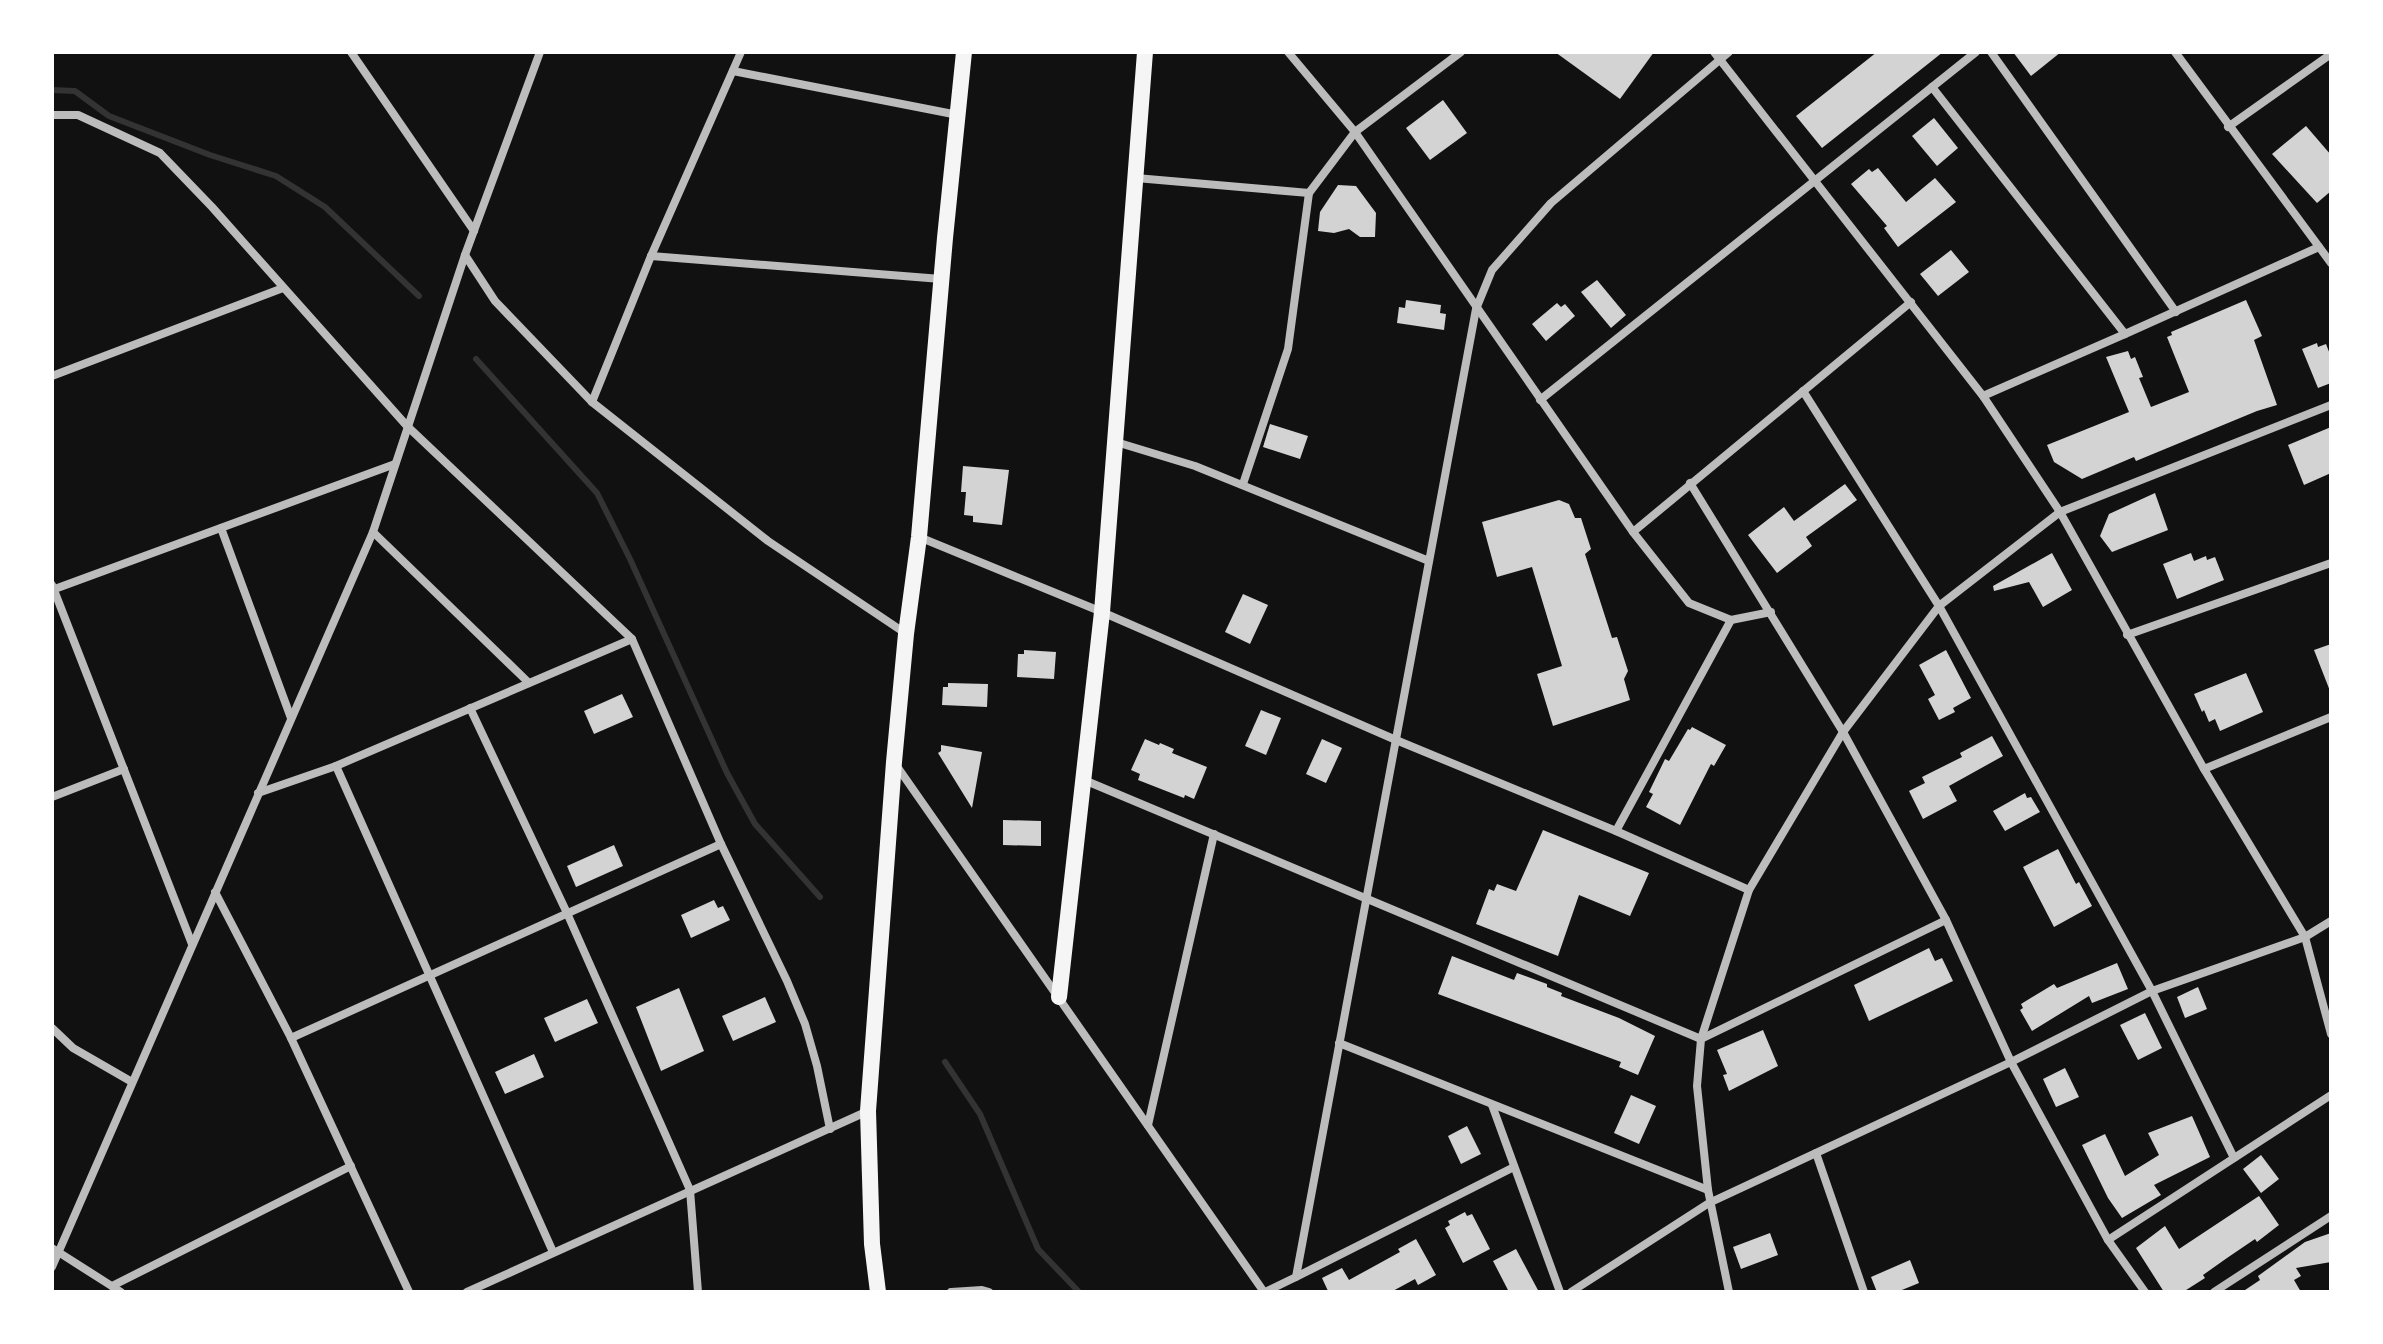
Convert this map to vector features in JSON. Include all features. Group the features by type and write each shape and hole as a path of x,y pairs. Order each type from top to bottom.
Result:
{"main road":[{"path":"878,1292 872,1244 868,1111 894,762 919,537 964,52"},
{"path":"1059,997 1102,612 1145,52"}],"street":[{"path":"351,52 474,231"},
{"path":"52,1267 55,1250 373,532 465,255 539,52"},
{"path":"592,402 651,256 741,52"},
{"path":"1288,52 1355,132 1633,532 1689,603 1731,620 1771,612"},
{"path":"1243,484 1288,349 1309,193 1355,132 1461,52"},
{"path":"1296,1277 1476,309 1492,270 1551,203 1717,56 1729,52"},
{"path":"1540,400 1976,52"},
{"path":"1991,52 2176,312"},
{"path":"2175,52 2331,263"},
{"path":"2228,127 2331,54"},
{"path":"1717,56 1983,396 2060,512 2204,769 2305,937 2331,1034"},
{"path":"733,71 958,115"},
{"path":"1932,87 2125,334"},
{"path":"52,115 78,115 160,153 407,426 632,639 721,844 805,1024 830,1129"},
{"path":"1136,178 1309,193"},
{"path":"1983,396 2319,247"},
{"path":"465,255 495,301 592,402 768,541 906,634"},
{"path":"651,256 941,279"},
{"path":"52,376 283,288"},
{"path":"1633,532 1911,302"},
{"path":"1803,391 1939,606 2152,991 2234,1158"},
{"path":"1729,1292 1709,1203 1697,1086 1701,1039 1749,890 1843,732 1939,606 2060,512 2331,405"},
{"path":"1115,442 1174,458 1243,484 1429,561"},
{"path":"192,944 53,588 395,464"},
{"path":"1690,483 1843,732 1946,920 2011,1062 2108,1240 2145,1292"},
{"path":"221,528 291,718"},
{"path":"373,532 529,683"},
{"path":"919,537 1102,612 1749,890"},
{"path":"2127,635 2331,563"},
{"path":"1616,831 1731,620"},
{"path":"258,793 336,766 632,639"},
{"path":"470,708 567,913 690,1190 698,1292"},
{"path":"2204,769 2331,717"},
{"path":"894,762 1265,1292 1514,1167"},
{"path":"336,766 553,1252"},
{"path":"52,797 124,769"},
{"path":"1084,780 1701,1039 1946,920"},
{"path":"1148,1125 1214,834"},
{"path":"291,1038 721,844"},
{"path":"215,892 291,1038 409,1292"},
{"path":"1571,1292 1709,1203 2011,1062 2152,991 2305,937 2331,921"},
{"path":"52,1028 73,1048 132,1082"},
{"path":"1339,1043 1708,1190"},
{"path":"2108,1240 2331,1095"},
{"path":"1492,1105 1560,1292"},
{"path":"472,1291 868,1111"},
{"path":"1816,1153 1864,1292"},
{"path":"112,1286 351,1166"},
{"path":"2214,1292 2331,1216"},
{"path":"55,1250 121,1292"},
{"path":"951,1292 989,1292"}],"building":[{"path":"1555,52 1654,52 1620,99"},
{"path":"1877,52 1943,52 1822,148 1796,116"},
{"path":"2013,52 2061,52 2031,76"},
{"path":"1443,100 1467,133 1430,160 1406,128"},
{"path":"1934,118 1958,148 1937,166 1912,136"},
{"path":"2306,126 2331,155 2331,191 2317,203 2272,154"},
{"path":"1878,168 1906,202 1935,178 1956,202 1898,247 1884,228 1887,226 1851,184 1869,169 1872,172"},
{"path":"1338,185 1356,186 1376,213 1375,237 1360,237 1349,229 1334,233 1318,231 1320,212"},
{"path":"1951,250 1969,272 1938,296 1920,274"},
{"path":"1597,280 1626,315 1611,328 1581,292"},
{"path":"1406,300 1441,305 1440,313 1446,314 1444,330 1397,323 1399,307 1405,308"},
{"path":"2246,300 2262,336 2254,340 2277,405 2082,479 2054,462 2047,445 2129,412 2106,357 2128,351 2131,359 2135,357 2143,377 2139,378 2151,407 2189,392 2167,337 2172,335 2171,332"},
{"path":"1557,303 1561,307 1565,304 1575,316 1546,341 1532,324"},
{"path":"2317,343 2318,347 2326,344 2331,357 2331,383 2318,388 2302,349"},
{"path":"1270,424 1308,436 1300,459 1263,447"},
{"path":"2331,427 2331,473 2304,485 2288,445"},
{"path":"963,466 1009,470 1002,525 973,522 973,516 964,515 966,492 961,492"},
{"path":"1845,484 1857,500 1806,537 1812,546 1777,573 1748,535 1784,507 1794,521"},
{"path":"2155,493 2168,530 2112,552 2100,536 2109,514"},
{"path":"1559,500 1569,504 1575,518 1581,518 1591,549 1585,554 1612,638 1617,637 1628,671 1624,679 1630,700 1553,726 1537,674 1562,666 1532,567 1497,577 1482,522"},
{"path":"2052,553 2072,590 2043,607 2029,582 1994,591 1993,586"},
{"path":"2191,553 2194,561 2206,556 2207,560 2215,557 2224,580 2177,599 2163,564"},
{"path":"1243,594 1268,605 1250,644 1225,632"},
{"path":"2331,644 2331,691 2330,691 2314,650"},
{"path":"1024,650 1056,652 1054,679 1017,677 1018,654 1024,654"},
{"path":"1946,650 1971,698 1953,708 1955,712 1939,720 1928,699 1935,695 1919,665"},
{"path":"2246,673 2263,712 2220,731 2215,719 2209,722 2194,694"},
{"path":"948,683 988,684 987,707 942,705 943,687 948,687"},
{"path":"622,694 633,717 594,734 584,711"},
{"path":"1261,710 1281,718 1266,755 1245,746"},
{"path":"1692,727 1726,745 1714,766 1711,764 1680,825 1646,807 1653,794 1649,792 1665,759 1669,761"},
{"path":"1992,736 2003,756 1949,786 1957,801 1923,819 1909,791 1925,783 1922,777 1962,757 1960,753"},
{"path":"1145,739 1174,749 1172,753 1207,767 1194,799 1138,780 1140,774 1131,770"},
{"path":"1322,739 1342,748 1326,783 1306,774"},
{"path":"941,745 982,752 972,808 938,753"},
{"path":"2025,793 2040,812 2005,831 1993,811"},
{"path":"1003,820 1041,821 1041,846 1003,845"},
{"path":"1543,830 1649,873 1630,916 1579,895 1558,956 1476,924 1489,889 1494,891 1497,884 1516,891"},
{"path":"614,845 623,866 576,887 567,866"},
{"path":"2058,849 2076,884 2079,882 2092,906 2054,927 2023,867"},
{"path":"714,900 718,908 723,906 730,920 691,938 681,915"},
{"path":"1929,948 1935,961 1942,958 1953,981 1869,1021 1854,985"},
{"path":"1452,956 1514,980 1517,973 1547,984 1547,987 1562,993 1561,996 1619,1018 1655,1036 1638,1075 1619,1067 1621,1062 1438,994"},
{"path":"2117,963 2128,989 2092,1003 2089,996 2032,1031 2020,1010 2023,1008 2021,1004 2054,984 2057,988"},
{"path":"2198,987 2207,1009 2185,1018 2177,997"},
{"path":"679,988 704,1051 661,1071 636,1007"},
{"path":"765,997 776,1022 733,1041 722,1016"},
{"path":"587,999 598,1023 555,1042 544,1018"},
{"path":"2145,1013 2162,1048 2138,1060 2120,1025"},
{"path":"1763,1030 1778,1066 1729,1091 1723,1075 1727,1074 1717,1050"},
{"path":"534,1054 544,1077 505,1094 495,1072"},
{"path":"2065,1068 2079,1097 2056,1107 2043,1079"},
{"path":"1631,1095 1656,1106 1639,1144 1614,1133"},
{"path":"2192,1116 2210,1157 2154,1185 2161,1195 2122,1218 2108,1198 2082,1145 2105,1134 2125,1176 2159,1155 2148,1133"},
{"path":"1467,1126 1481,1154 1461,1164 1448,1136"},
{"path":"2261,1155 2279,1179 2261,1193 2243,1169"},
{"path":"2259,1196 2279,1225 2257,1242 2255,1239 2227,1258 2183,1292 2164,1292 2136,1248 2165,1226 2179,1249"},
{"path":"1465,1212 1467,1216 1472,1214 1490,1249 1463,1263 1445,1228 1450,1225 1448,1221"},
{"path":"1770,1233 1778,1255 1741,1269 1733,1247"},
{"path":"2331,1233 2331,1262 2296,1268 2301,1276 2294,1280 2301,1292 2242,1292 2260,1280 2258,1276 2305,1242"},
{"path":"1416,1239 1436,1275 1418,1285 1415,1279 1391,1292 1326,1292 1322,1278 1342,1268 1349,1280 1400,1252 1398,1249"},
{"path":"1516,1249 1539,1292 1509,1292 1493,1261"},
{"path":"1910,1260 1919,1283 1897,1292 1877,1292 1871,1277"}],"waterway":[{"path":"52,90 75,91 109,116 210,155 276,176 325,207 419,296"},
{"path":"476,359 597,493 727,773 755,824 820,897"},
{"path":"945,1062 980,1114 1038,1249 1079,1292"}]}
